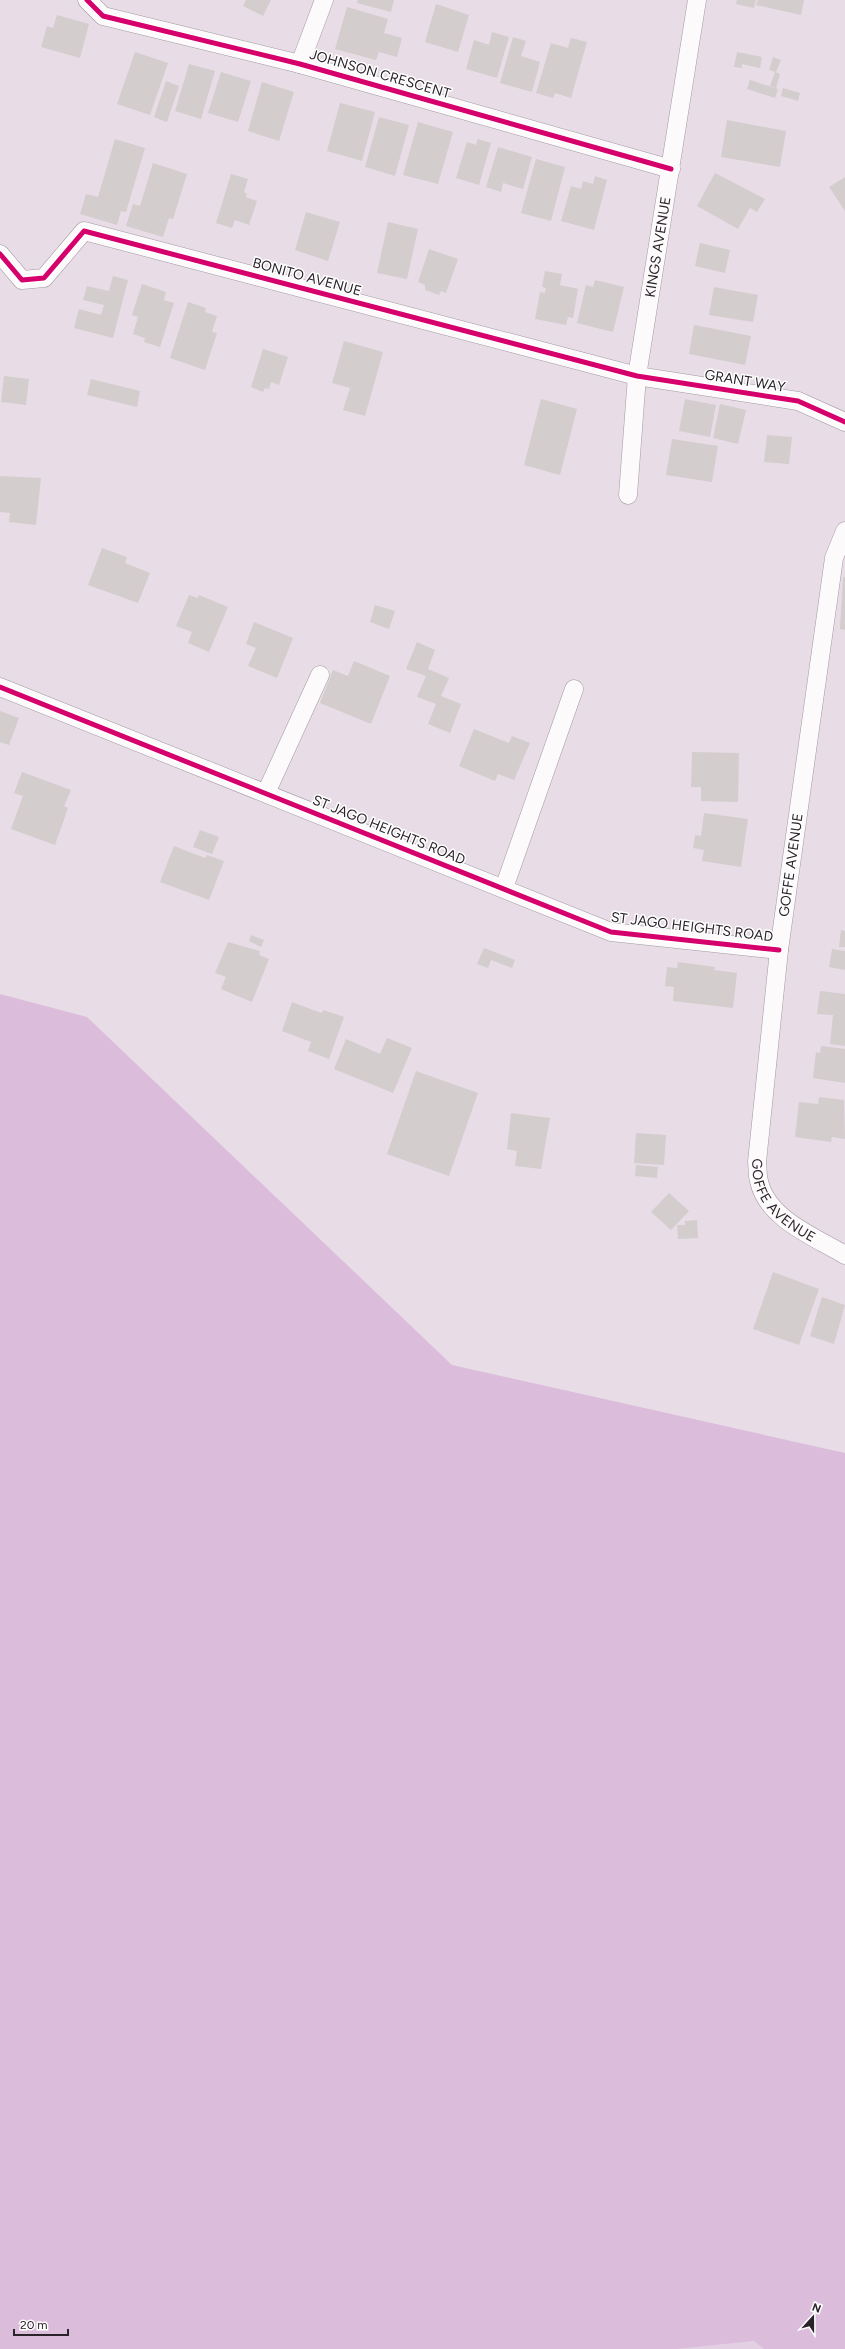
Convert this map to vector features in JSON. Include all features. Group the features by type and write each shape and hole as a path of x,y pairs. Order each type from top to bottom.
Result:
{"street":[{"name":"JOHNSON CRESCENT","path":"87,0 103,16 300,64 671,169"},
{"path":"300,64 324,0"},
{"name":"KINGS AVENUE","path":"628,495 637,376 697,0"},
{"name":"BONITO AVENUE","path":"0,254 22,280 44,278 84,232 637,376"},
{"name":"GRANT WAY","path":"637,376 798,401 845,422"},
{"name":"GOFFE AVENUE","path":"845,531 834,558 780,950 757,1162 759,1182 767,1199 781,1216 845,1255"},
{"path":"266,793 320,675"},
{"name":"ST JAGO HEIGHTS ROAD","path":"0,687 611,932 780,950"},
{"path":"504,888 574,689"}],"shaded area":[{"path":"0,994 87,1017 452,1365 845,1453 845,2349 764,2349 754,2341 677,2349 0,2349"},
{"path":"754,2341 764,2349 677,2349"}],"building":[{"path":"246,0 271,0 263,16 243,6"},
{"path":"358,0 394,0 391,12 357,3"},
{"path":"737,0 756,0 754,8 736,4"},
{"path":"758,0 804,0 801,15 756,5"},
{"path":"436,4 469,15 458,52 425,42"},
{"path":"347,7 388,19 384,33 402,38 397,57 379,52 376,60 335,49"},
{"path":"57,15 89,24 80,58 41,47 47,26 53,28"},
{"path":"492,32 509,37 497,78 466,69 474,40 489,45"},
{"path":"513,37 526,41 521,56 540,62 532,92 500,83"},
{"path":"571,38 587,42 571,98 555,93 553,98 536,93 551,43 568,48"},
{"path":"135,52 168,63 150,115 117,104"},
{"path":"737,52 762,57 760,68 742,64 742,68 734,67"},
{"path":"773,57 781,60 776,72 769,70"},
{"path":"189,64 215,71 201,119 175,111"},
{"path":"221,72 251,81 238,122 208,113"},
{"path":"775,72 780,74 776,88 770,86"},
{"path":"750,80 778,89 775,98 747,89"},
{"path":"166,81 179,86 167,122 154,117"},
{"path":"262,82 294,92 279,141 248,131"},
{"path":"783,88 800,93 798,101 781,96"},
{"path":"340,103 375,112 362,161 327,151"},
{"path":"379,117 409,125 395,176 365,167"},
{"path":"727,120 786,131 780,167 721,157"},
{"path":"418,122 453,132 438,184 403,175"},
{"path":"115,139 145,148 126,212 121,211 117,225 80,214 86,194 98,197"},
{"path":"478,139 491,143 479,185 456,178 467,142 476,145"},
{"path":"498,147 532,157 523,189 503,183 501,192 486,187"},
{"path":"536,159 565,167 551,221 521,213"},
{"path":"153,163 187,174 173,219 169,218 163,237 126,226 133,204 140,206"},
{"path":"715,173 765,199 757,212 750,208 738,229 697,206"},
{"path":"231,174 248,179 244,192 247,194 246,197 257,201 249,225 235,220 232,228 216,223"},
{"path":"595,176 607,180 594,230 561,221 571,186 581,189 583,181 593,184"},
{"path":"845,177 845,211 829,187"},
{"path":"306,212 340,222 328,261 295,250"},
{"path":"388,222 418,229 407,279 377,273"},
{"path":"700,243 730,250 725,273 695,266"},
{"path":"429,249 458,259 446,293 441,291 439,295 425,290 425,285 418,282"},
{"path":"545,271 562,274 560,285 578,289 573,318 568,317 566,325 535,319 540,292 545,293 546,288 542,287"},
{"path":"113,276 128,280 113,338 74,328 79,309 101,315 104,305 83,300 87,286 109,291"},
{"path":"595,280 624,287 613,332 577,323 586,285 593,287"},
{"path":"142,284 166,292 164,300 174,303 160,347 144,342 145,338 133,334 138,317 132,315"},
{"path":"714,287 758,295 753,322 709,315"},
{"path":"188,302 206,308 205,312 217,316 212,332 217,333 205,370 170,358"},
{"path":"694,325 751,336 745,365 689,354"},
{"path":"344,341 383,352 365,416 343,410 350,388 332,383"},
{"path":"263,349 288,357 279,385 271,382 269,389 265,388 263,392 251,387"},
{"path":"4,376 29,379 26,405 1,402"},
{"path":"91,379 140,391 137,407 87,395"},
{"path":"541,399 577,409 560,475 524,465"},
{"path":"685,399 716,405 710,437 679,431"},
{"path":"720,404 746,410 738,444 713,438"},
{"path":"767,435 792,437 789,464 764,462"},
{"path":"672,439 718,446 712,482 666,475"},
{"path":"0,476 41,478 36,525 9,522 10,513 0,512"},
{"path":"102,548 127,557 125,563 150,573 138,603 88,585"},
{"path":"843,577 845,577 845,630 840,629"},
{"path":"189,595 198,598 199,595 228,607 209,652 188,643 192,632 176,626"},
{"path":"375,605 395,611 389,629 370,622"},
{"path":"254,622 293,638 277,678 248,666 256,648 246,644"},
{"path":"417,642 435,650 428,669 449,678 441,696 461,704 450,733 428,724 436,704 417,697 426,676 406,669"},
{"path":"354,661 390,676 371,724 320,703 333,670 348,676"},
{"path":"0,711 19,718 9,745 0,742"},
{"path":"474,729 509,743 512,736 530,743 514,780 498,774 495,781 459,766"},
{"path":"692,752 739,753 738,802 701,801 701,787 691,787"},
{"path":"22,772 71,790 64,806 68,808 55,845 11,829 23,796 14,793"},
{"path":"704,813 748,819 741,867 702,861 704,850 693,848 695,835 701,836"},
{"path":"200,830 219,837 212,854 193,847"},
{"path":"174,846 205,858 207,855 224,861 209,900 160,882"},
{"path":"841,930 845,931 845,947 839,947"},
{"path":"251,935 264,940 261,947 249,941"},
{"path":"228,942 260,951 259,955 269,959 252,1002 221,989 226,977 215,973"},
{"path":"484,948 515,960 512,968 491,960 488,968 477,964"},
{"path":"832,949 845,951 845,970 829,967"},
{"path":"678,962 715,967 714,970 737,973 733,1008 673,1001 674,987 665,986 667,967 677,968"},
{"path":"820,991 845,994 845,1046 830,1044 833,1015 817,1014"},
{"path":"292,1002 321,1013 324,1010 344,1017 329,1059 308,1051 311,1042 282,1031"},
{"path":"387,1038 412,1048 393,1093 334,1069 346,1039 380,1054"},
{"path":"821,1046 845,1049 845,1083 813,1078 816,1052 820,1053"},
{"path":"416,1071 478,1093 449,1176 387,1154"},
{"path":"819,1097 844,1100 845,1139 832,1137 831,1142 795,1137 799,1102 818,1104"},
{"path":"511,1113 550,1118 541,1169 515,1166 517,1151 507,1149"},
{"path":"636,1133 666,1135 664,1165 634,1163"},
{"path":"636,1165 658,1167 657,1178 635,1176"},
{"path":"669,1193 689,1211 671,1230 651,1212"},
{"path":"697,1220 698,1238 678,1239 677,1225 685,1225 685,1221"},
{"path":"773,1272 819,1289 799,1345 753,1329"},
{"path":"822,1297 845,1305 834,1344 810,1336"}],"cycle path":[{"path":"87,0 103,16 300,64 671,169"},
{"path":"0,254 22,280 44,278 84,231 637,376 798,401 845,422"},
{"path":"0,687 611,932 779,950"}]}
